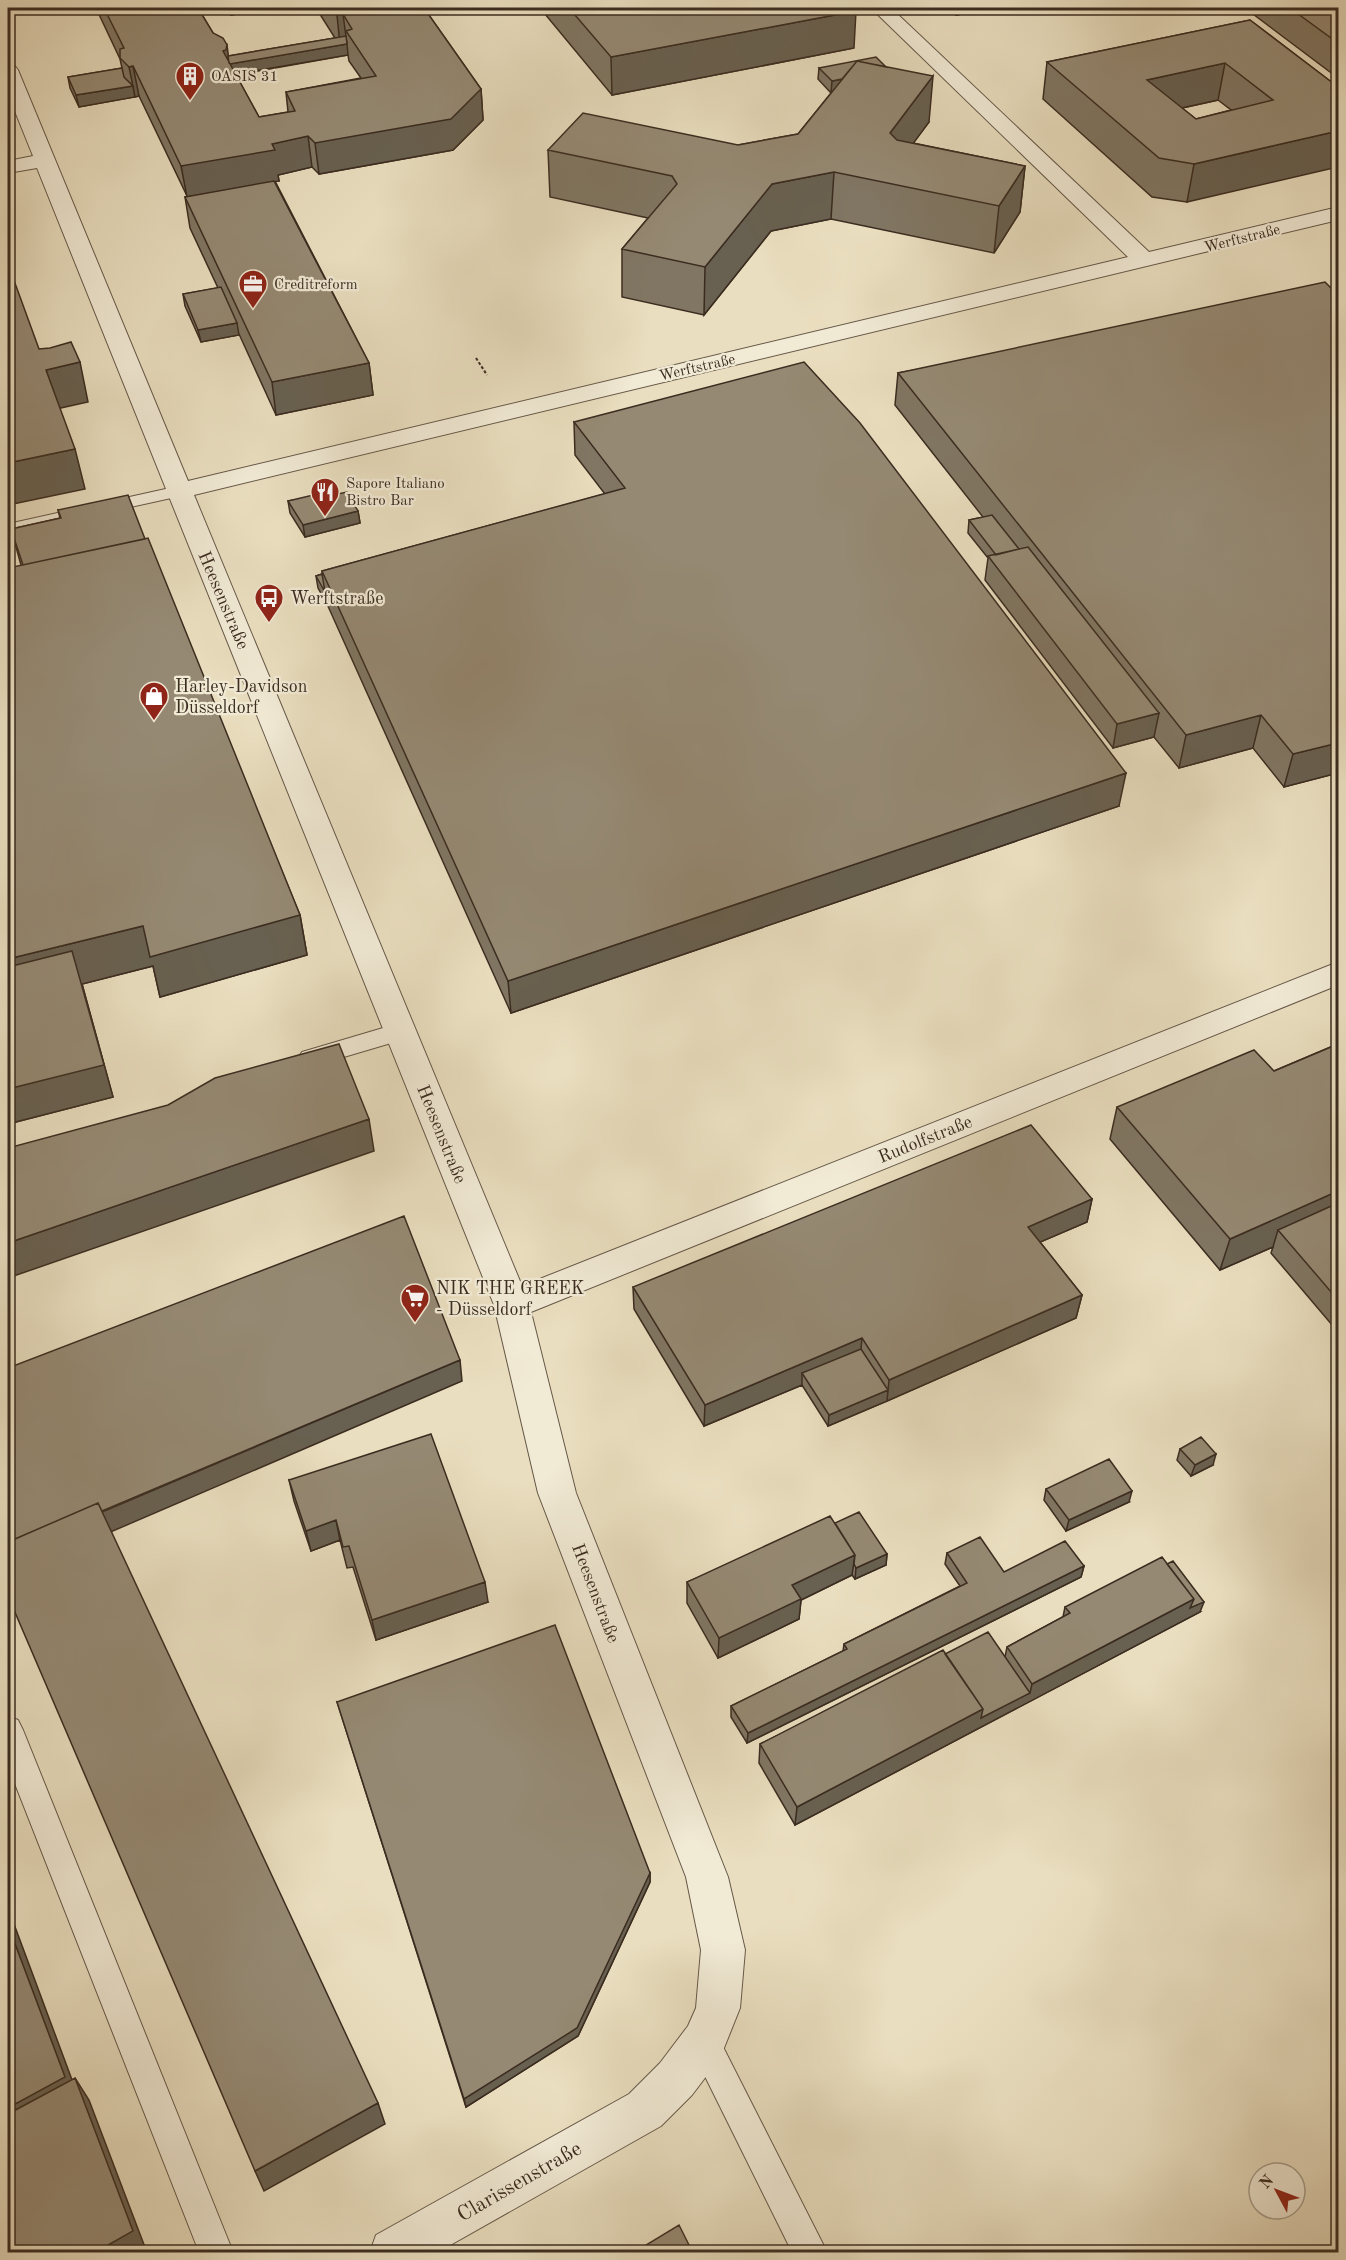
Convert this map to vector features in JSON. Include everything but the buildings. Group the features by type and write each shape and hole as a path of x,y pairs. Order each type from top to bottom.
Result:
{"street":[{"path":"880,8 1145,261"},
{"name":"Heesenstraße","path":"8,70 512,1305 557,1493 706,1877 723,1950 718,2008 704,2042 676,2079 645,2110"},
{"path":"8,167 45,160"},
{"name":"Werftstraße","path":"179,491 1338,214"},
{"name":"Rudolfstraße","path":"512,1305 1338,973"},
{"name":"Clarissenstraße","path":"393,2253 645,2110"}],"lane":[{"path":"8,529 179,491"},
{"path":"291,1064 400,1032"},
{"path":"8,1730 216,2253"},
{"path":"704,2042 810,2253"}],"place":[{"name":"OASIS 31","path":"190,102"},
{"name":"Creditreform","path":"253,310"},
{"name":"Sapore Italiano Bistro Bar","path":"325,518"},
{"name":"Werftstraße","path":"269,624"},
{"name":"Harley-Davidson Düsseldorf","path":"154,722"},
{"name":"NIK THE GREEK - Düsseldorf","path":"415,1324"}]}
